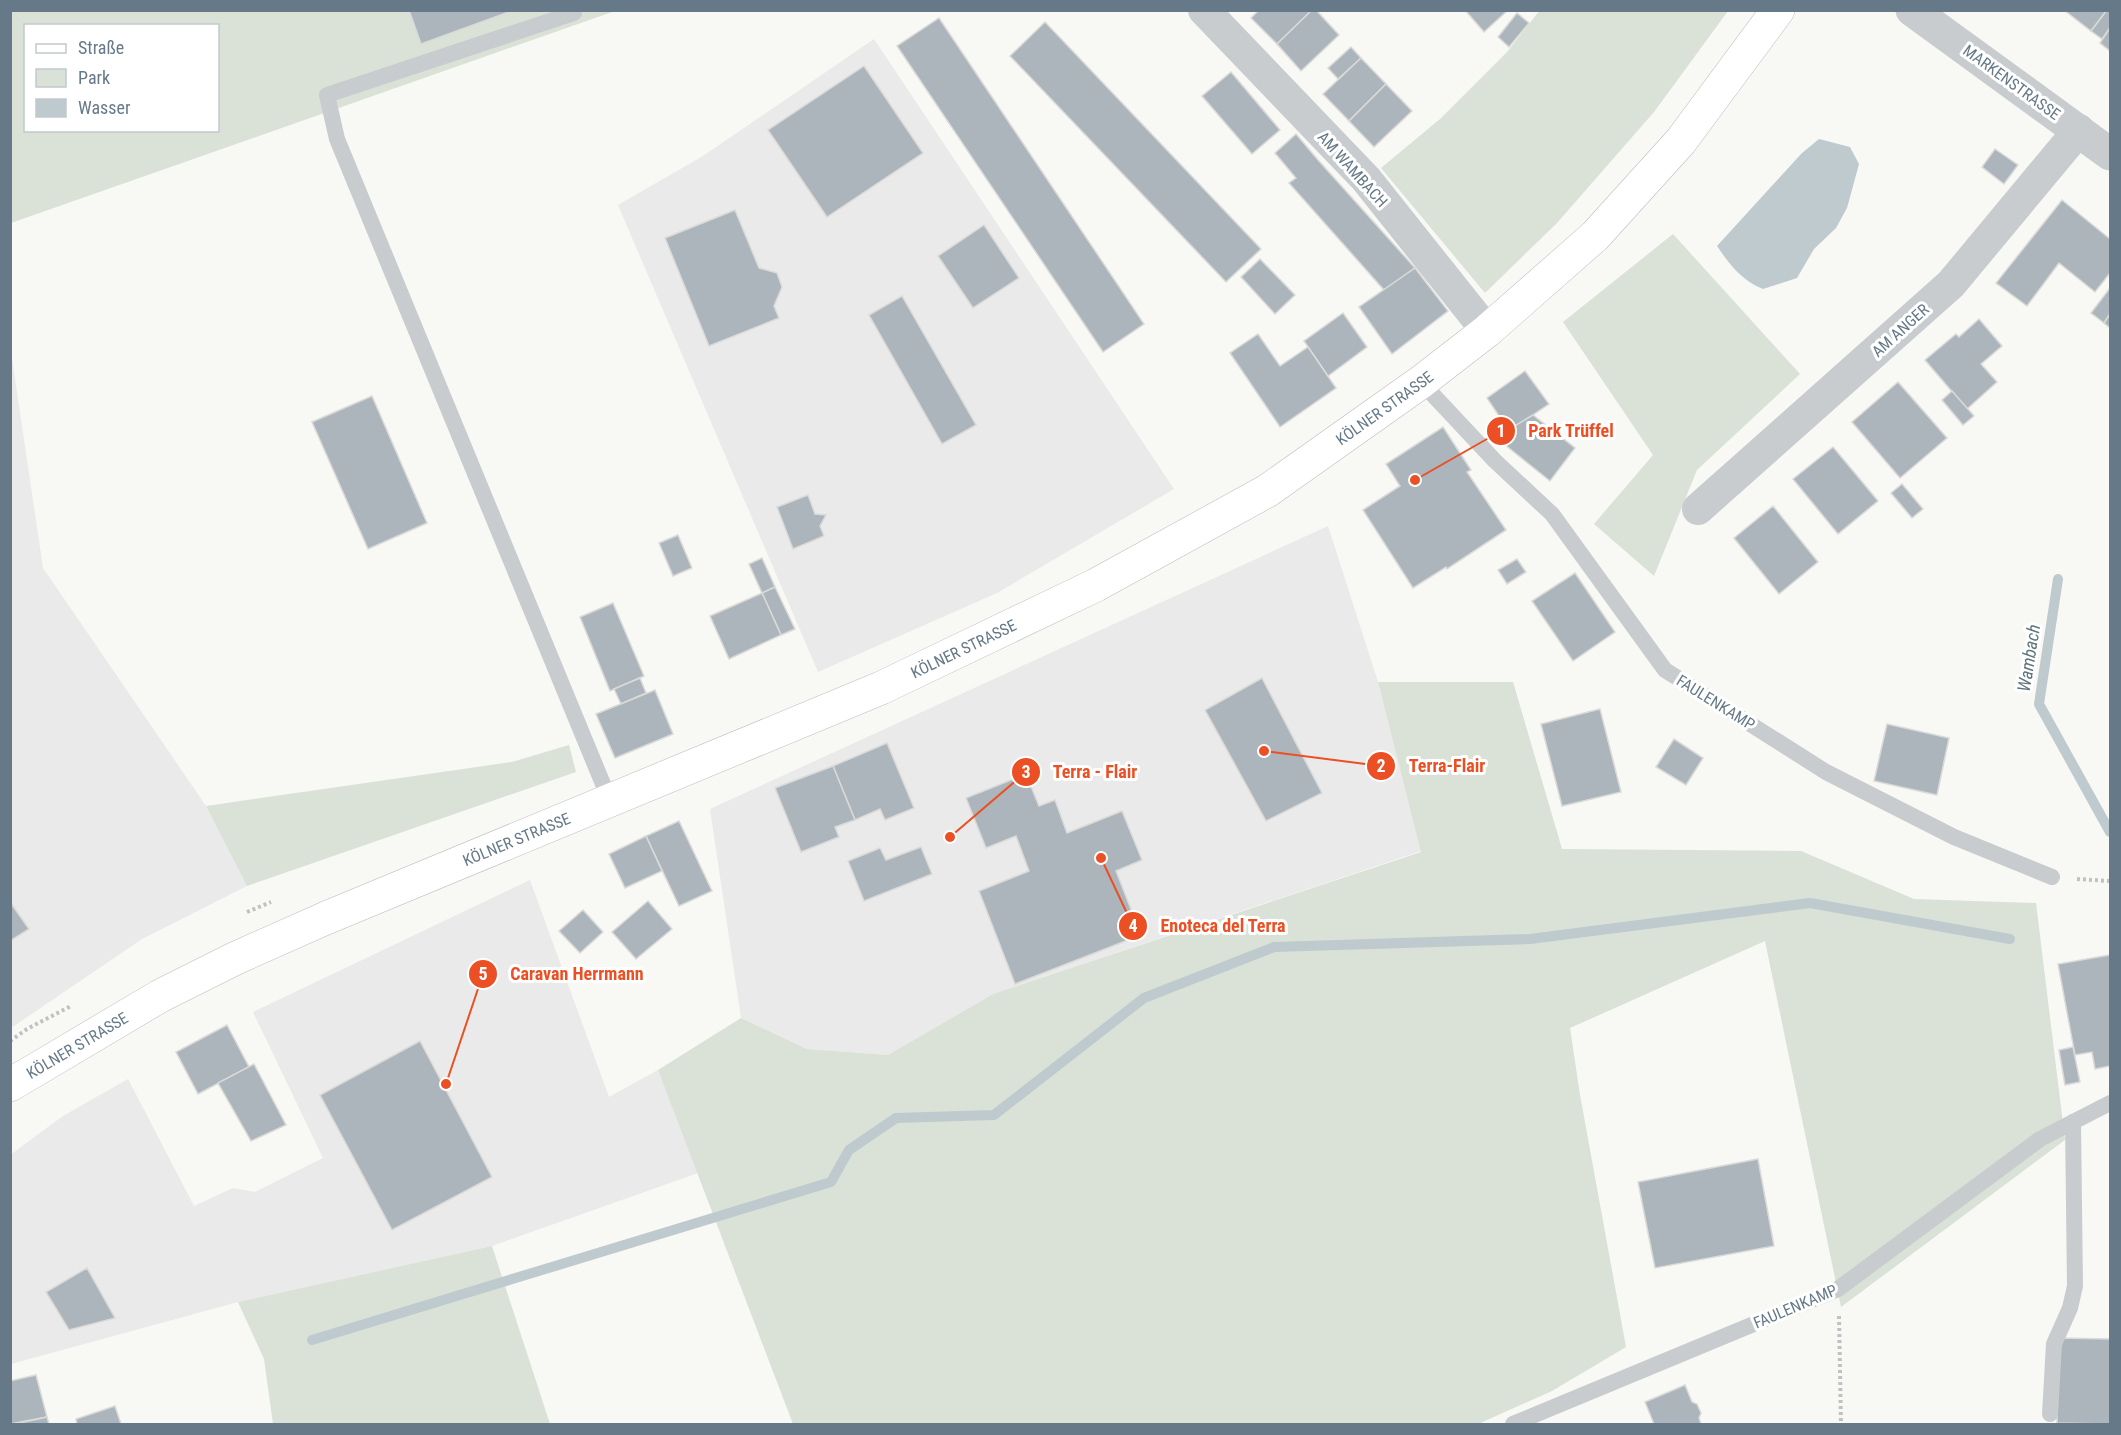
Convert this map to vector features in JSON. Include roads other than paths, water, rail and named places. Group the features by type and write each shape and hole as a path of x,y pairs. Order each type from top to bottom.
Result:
{"main road":[{"name":"KÖLNER STRASSE","path":"10,1085 160,996 236,958 326,918 881,688 1096,585 1267,491 1421,382 1486,331 1603,228 1681,141 1778,10"}],"street":[{"name":"MARKENSTRASSE","path":"1912,10 2110,154"},
{"name":"AM WAMBACH","path":"1209,12 1366,179 1486,331"},
{"name":"AM ANGER","path":"1698,509 1951,284 2079,130"}],"lane":[{"path":"573,10 574,13 327,95 338,139 610,801"},
{"name":"FAULENKAMP","path":"1421,382 1495,461 1552,514 1665,670 1826,772 1954,837 2052,877"},
{"name":"FAULENKAMP","path":"1513,1425 1838,1288 2040,1139 2110,1102"},
{"path":"2050,1414 2054,1344 2070,1308 2074,1286 2073,1122"}],"water":[{"path":"1819,139 1850,147 1859,164 1847,208 1836,228 1814,249 1797,278 1763,289 1748,281 1737,271 1717,246 1802,153"}],"waterway":[{"name":"Wambach","path":"2058,579 2039,704 2110,832"},
{"path":"312,1340 831,1182 849,1150 896,1118 994,1115 1144,998 1274,947 1530,939 1810,903 2010,939"}],"place":[{"name":"Park Trüffel","path":"1415,480"},
{"name":"Terra-Flair","path":"1264,751"},
{"name":"Terra - Flair","path":"950,837"},
{"name":"Enoteca del Terra","path":"1101,858"},
{"name":"Caravan Herrmann","path":"446,1084"}]}
